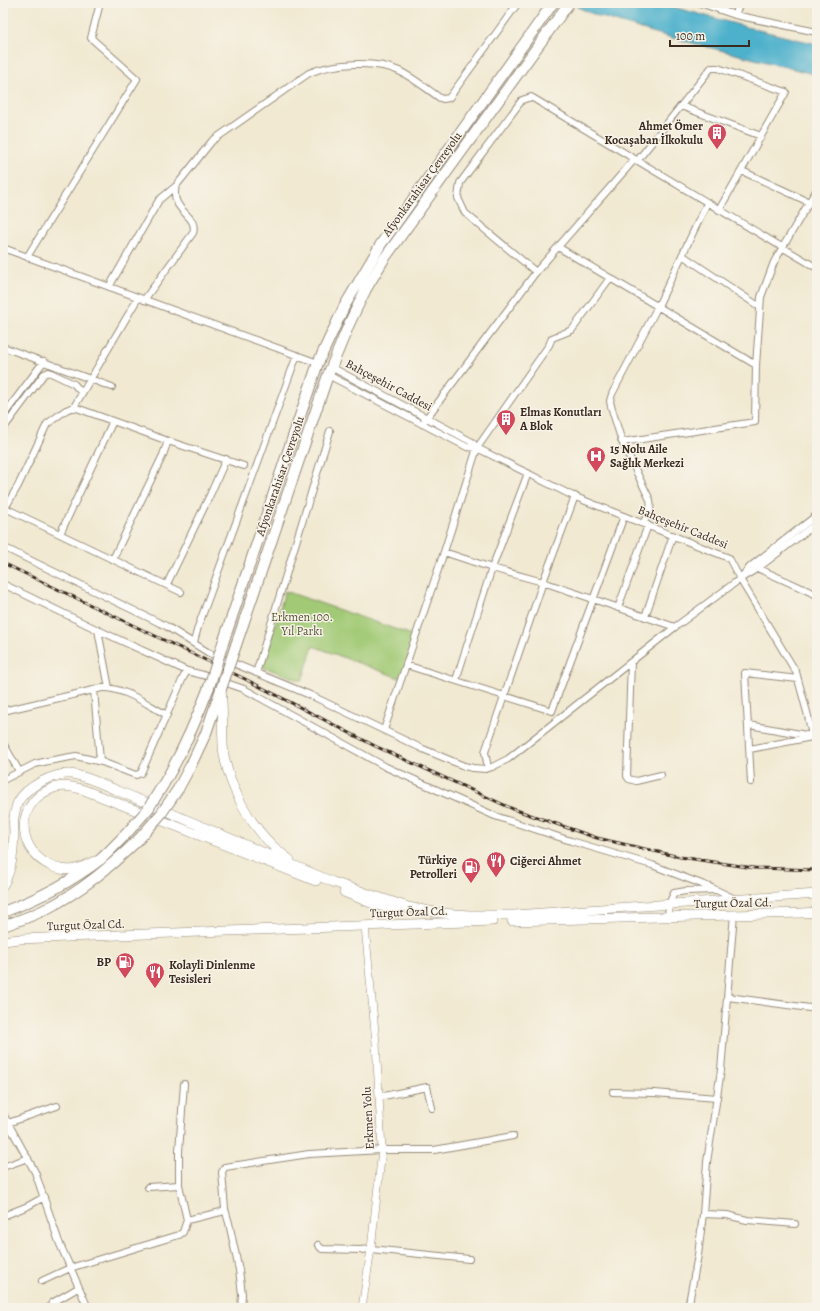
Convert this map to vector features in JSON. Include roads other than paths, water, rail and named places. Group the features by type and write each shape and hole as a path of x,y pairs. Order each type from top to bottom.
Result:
{"highway":[{"name":"Afyonkarahisar Çevreyolu","path":"3,912 45,895 71,880 102,858 148,809 163,785 178,760 209,687 318,363 344,307 382,244 553,3"},
{"name":"Afyonkarahisar Çevreyolu","path":"3,926 44,910 71,895 99,876 139,839 161,814 178,789 206,733 329,371 342,338 358,305 384,259 568,4"}],"main road":[{"path":"221,689 225,756 231,780 245,809 258,830 273,846 296,866"},
{"path":"3,885 12,863 14,817 18,802 29,789 42,781 57,776 70,774 89,779 333,882 408,908 467,919"},
{"path":"102,858 75,869 55,869 40,861 32,852 24,833 24,822 27,811 34,800 44,792 56,787 70,786 84,790 376,904 416,914 467,919"},
{"name":"Turgut Özal Cd.","path":"3,941 20,939 365,926 817,894"},
{"name":"Turgut Özal Cd.","path":"467,919 817,912"}],"street":[{"path":"28,257 137,78 91,38 100,3"},
{"path":"109,287 159,200 176,186 212,141 309,73 343,64 388,68 399,71 440,98 449,98 518,3"},
{"path":"700,3 735,15 817,32"},
{"path":"735,15 740,3"},
{"path":"422,424 536,272 635,160 681,106 709,70 714,68 786,92 719,210"},
{"path":"536,272 465,213 458,198 460,183 522,100 531,97 817,268"},
{"path":"681,106 761,136"},
{"path":"742,171 809,202"},
{"path":"176,186 175,195 178,204 182,211 192,220 194,228 193,233 141,299 74,407 66,410 47,424 18,486 4,507 181,592"},
{"path":"622,442 756,422 756,365 761,297 774,262 817,189"},
{"path":"618,608 651,506 650,500 622,442 610,401 612,394 658,306 707,203"},
{"path":"558,246 756,365"},
{"path":"3,248 318,363"},
{"path":"682,255 760,307"},
{"path":"384,730 444,552 477,448 549,345 552,338 572,330 610,278"},
{"path":"3,347 112,387"},
{"path":"194,642 198,627 297,355"},
{"path":"3,416 44,362"},
{"name":"Bahçeşehir Caddesi","path":"329,371 427,418 472,442 477,448"},
{"name":"Bahçeşehir Caddesi","path":"329,371 422,424 467,447 477,448 575,496 730,558 740,579 796,672 814,736"},
{"path":"3,429 44,374 48,372 74,384 82,393"},
{"path":"74,407 168,441 244,466"},
{"path":"60,534 113,421"},
{"path":"256,673 330,431"},
{"path":"113,559 163,455 168,441"},
{"path":"167,584 226,459"},
{"path":"456,680 492,568 528,473"},
{"path":"488,768 485,752 543,582 575,496"},
{"path":"740,579 751,566 817,515"},
{"path":"406,665 552,711 624,516"},
{"path":"3,547 166,626 194,642 209,653 310,696 464,766 473,768 488,768 508,760 675,627 740,579 758,568 817,523"},
{"path":"645,617 673,535"},
{"path":"444,552 492,568 543,582 675,627"},
{"path":"751,566 817,595"},
{"path":"3,584 187,671 203,675 244,690 386,767 495,816 570,841 652,865 736,899"},
{"path":"3,590 12,588"},
{"path":"98,630 109,688"},
{"path":"631,662 627,776 629,779 636,781 661,775"},
{"path":"3,780 35,764 48,760 76,756 100,761 136,775 141,773 182,678 187,671"},
{"path":"751,782 745,673 798,679"},
{"path":"3,711 94,690 109,688 124,692 167,715"},
{"path":"94,690 100,761"},
{"path":"749,725 814,736"},
{"path":"750,749 814,736"},
{"path":"3,743 20,771"},
{"path":"668,916 669,904 674,893 716,890"},
{"path":"688,1308 698,1255 707,1162 717,1098 728,997 734,914"},
{"name":"Erkmen Yolu","path":"362,1308 371,1249 382,1150 376,1043 365,926"},
{"path":"728,997 817,1009"},
{"path":"42,1281 70,1268 179,1235 183,1232 187,1220 178,1185 184,1084"},
{"path":"379,1098 427,1087 432,1108"},
{"path":"613,1092 654,1093 717,1098"},
{"path":"8,1123 57,1106"},
{"path":"3,1114 35,1172 59,1242 88,1308"},
{"path":"241,1308 242,1294 240,1270 225,1209 222,1172 225,1167 309,1154 382,1150 434,1150 512,1136"},
{"path":"3,1168 28,1158"},
{"path":"148,1187 178,1185"},
{"path":"3,1216 28,1206 44,1197"},
{"path":"187,1220 221,1212 225,1209"},
{"path":"703,1214 727,1215 747,1220 795,1224"},
{"path":"318,1245 322,1249 371,1249 469,1260"},
{"path":"50,1308 52,1303 78,1288"}],"water":[{"path":"580,3 659,3 754,29 817,44 817,75 669,37 598,16 577,7"}],"railway":[{"path":"3,563 245,679 375,746 513,809 597,838 680,857 754,868 817,870"}],"place":[{"name":"Ahmet Ömer Kocaşaban İlkokulu","path":"717,150"},
{"name":"Elmas Konutları A Blok","path":"506,436"},
{"name":"15 Nolu Aile Sağlık Merkezi","path":"596,473"},
{"name":"Ciğerci Ahmet","path":"496,878"},
{"name":"Türkiye Petrolleri","path":"471,884"},
{"name":"BP","path":"125,979"},
{"name":"Kolayli Dinlenme Tesisleri","path":"155,989"}],"park label":[{"name":"Erkmen 100. Yıl Parkı","path":"302,624"}]}
